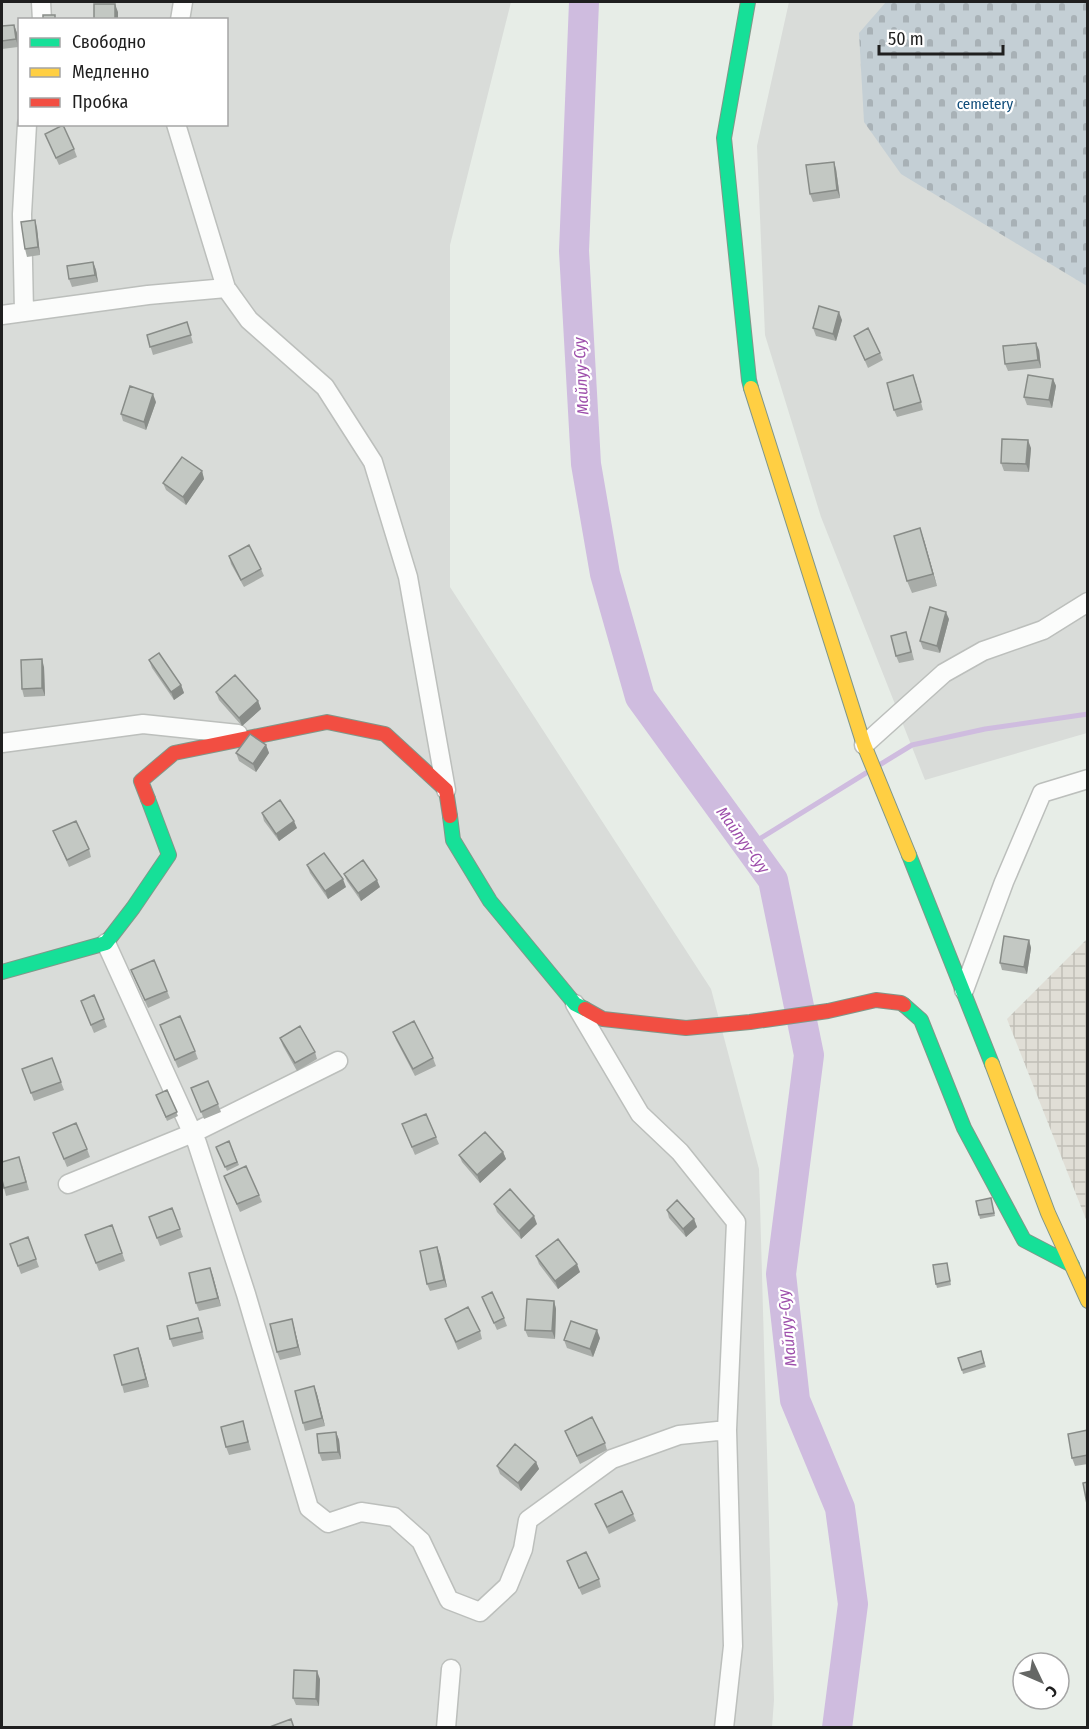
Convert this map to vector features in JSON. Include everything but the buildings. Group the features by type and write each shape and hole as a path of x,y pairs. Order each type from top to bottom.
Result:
{"street":[{"path":"41,2 42,18"},
{"path":"180,18 183,2"},
{"path":"748,2 724,138 749,380 867,751 964,990 1048,1213 1088,1301"},
{"path":"24,312 22,214 27,126"},
{"path":"177,126 226,288 249,320 325,387 374,462 408,577 453,840 490,900 574,1004 640,1114 680,1152 736,1222 727,1430 733,1646 723,1728"},
{"path":"2,315 148,295 226,288"},
{"path":"867,751 944,673 983,651 1043,630 1088,602"},
{"path":"2,972 106,943 170,855 141,781 174,753 327,722 385,734 446,790"},
{"path":"2,743 143,724 255,736"},
{"path":"964,990 1004,882 1041,793 1088,779"},
{"path":"106,943 193,1132 246,1294 309,1508 328,1523 361,1512 394,1517 421,1541 449,1600 480,1612 508,1586 523,1549 528,1520 612,1460 679,1435 727,1430"},
{"path":"574,1004 603,1019 686,1028 828,1011 876,1000 901,1003 921,1020 964,1128 1023,1240 1072,1265"},
{"path":"68,1184 193,1132 338,1061"},
{"path":"446,1728 451,1669"}],"shaded area":[{"path":"2,2 511,2 450,245 450,587 711,989 759,1169 774,1700 772,1727 2,1728"},
{"path":"789,2 1087,2 1087,733 925,780 821,517 765,335 757,146"},
{"path":"1087,939 1087,1222 1007,1019"}],"green space":[{"name":"cemetery","path":"886,2 1087,2 1087,286 901,174 864,122 859,33"}],"waterway":[{"name":"Майлуу-Суу","path":"584,2 574,251 586,464 605,574 640,697 773,880 809,1055 781,1274 795,1400 840,1508 853,1604 837,1728"},
{"path":"881,764 912,745 985,729 1088,714"},
{"path":"748,846 866,773"}],"traffic: fast":[{"path":"748,2 724,138 751,388"},
{"path":"2,972 106,943 169,855 148,799"},
{"path":"450,816 453,840 490,901 575,1004 585,1009"},
{"path":"909,855 992,1064"},
{"path":"904,1005 921,1020 964,1128 1024,1240 1072,1265"}],"traffic: slow":[{"path":"751,388 864,745 909,855"},
{"path":"992,1064 1048,1213 1088,1301"}],"traffic: jam":[{"path":"148,799 141,781 174,753 327,722 385,734 446,790 450,816"},
{"path":"585,1009 603,1019 686,1028 828,1011 876,1000 904,1005"}]}
